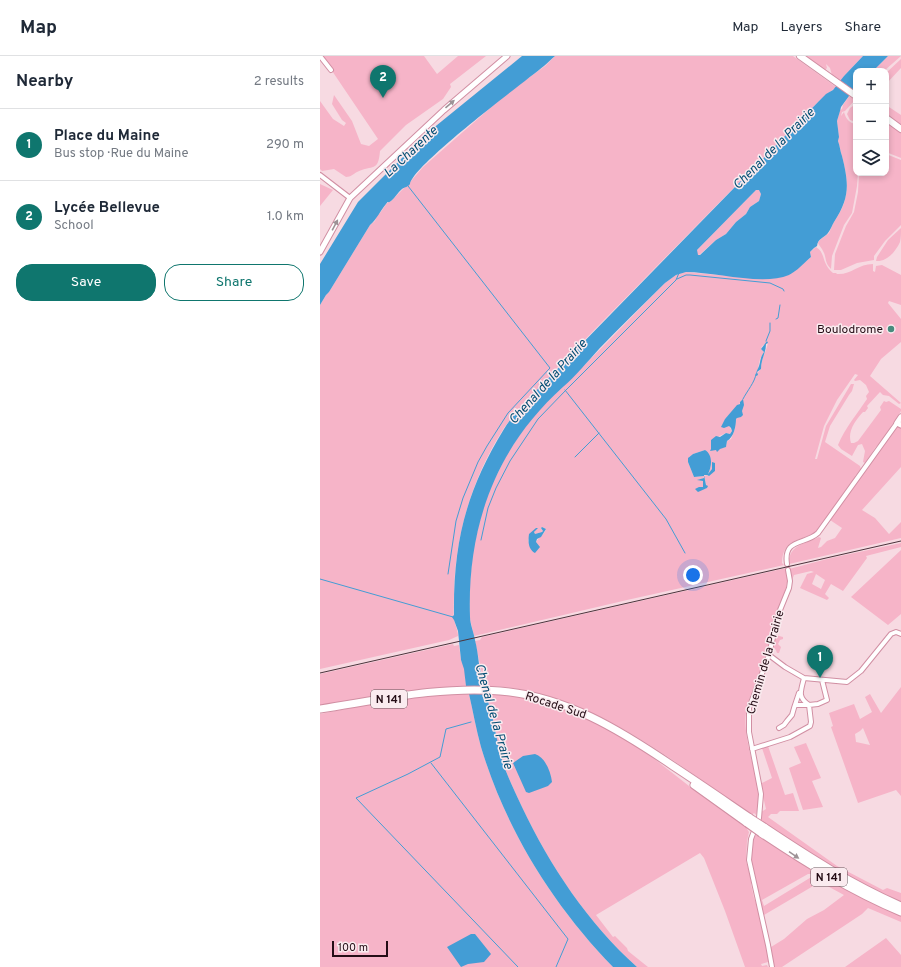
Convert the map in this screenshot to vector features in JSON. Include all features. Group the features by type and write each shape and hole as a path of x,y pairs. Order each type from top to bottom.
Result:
{"highway":[{"name":"Rocade Sud","path":"320,710 429,692 457,690 501,691 536,696 583,712 642,745 763,830"},
{"name":"N 141","path":"763,830 838,875 901,906"},
{"name":"N 141","path":"763,830 800,859 836,881 875,901 901,912"}],"main road":[{"path":"800,56 853,94"},
{"path":"889,120 901,128"}],"street":[{"path":"320,56 331,70"},
{"path":"320,252 350,198 440,113 507,56"},
{"path":"320,176 350,198"},
{"path":"786,564 786,556 789,548 795,544 814,537 818,533 899,424 901,417"},
{"name":"Chemin de la Prairie","path":"772,967 749,860 751,839 759,818 760,794 749,732 749,708 769,655 778,616 790,585 788,570"},
{"path":"769,655 785,667 804,678 844,682 850,681 891,634 896,632 901,634"},
{"path":"779,728 784,726 786,721 792,715 804,678"},
{"path":"795,704 818,704 827,700 822,680"},
{"path":"752,749 790,737 810,726 809,705 802,699 801,689"}],"shaded area":[{"path":"322,56 424,56 437,74 458,56 486,56 450,84 451,87 443,99 406,125 380,151 378,162 374,167 362,170 346,177 334,169 322,171 320,169 320,101 333,119 344,126 346,123 342,120 332,104 334,95 352,121 361,144 369,146 378,139"},
{"path":"555,56 793,56 836,87 819,101 552,373 529,397 504,428 474,487 462,529 455,572 454,594 454,619 458,636 449,640 320,669 320,305 370,225 375,221 377,215 387,203 391,201 411,181 423,167 505,95 545,66"},
{"path":"805,56 863,56 841,81 832,75 830,68 826,64 827,68 825,70"},
{"path":"888,56 901,56 887,68 876,68"},
{"path":"901,59 901,68 889,81 889,70"},
{"path":"849,96 853,99 853,102 845,111 842,112 841,116 844,112 848,120 853,123 853,176 858,176 852,213 844,225 832,256 831,269 827,264 823,250 818,243 829,233 843,206 847,190 846,174 838,141 837,121 843,105"},
{"path":"853,106 853,121 850,120 847,114"},
{"path":"889,107 901,115 901,125 889,116"},
{"path":"889,124 901,132 901,158 889,153"},
{"path":"889,155 901,160 901,225 885,241 874,256 874,260 857,263 841,270 834,270 835,254 846,226 854,212 858,192 859,176 889,176"},
{"path":"320,184 333,190 320,206"},
{"path":"756,190 760,190 761,194 759,201 750,207 746,214 736,222 726,234 716,240 698,256 697,250"},
{"path":"901,228 900,242 896,249 884,260 876,261 888,240"},
{"path":"816,247 819,249 827,266 833,273 842,274 868,264 873,264 873,271 875,272 876,266 882,265 901,275 901,305 889,301 888,303 901,319 901,342 881,359 870,376 901,403 899,404 889,396 883,395 880,392 867,406 868,408 865,412 860,415 855,422 850,434 851,443 858,441 881,410 880,407 884,401 889,401 901,409 901,411 865,463 863,462 865,451 862,444 858,445 852,456 841,449 838,445 867,399 866,396 869,392 866,385 860,380 854,380 858,375 855,374 837,400 824,426 815,459 817,459 826,426 851,384 854,384 852,391 830,426 825,442 860,466 861,469 855,476 856,479 851,483 818,530 794,541 786,548 783,554 782,563 784,565 474,636 470,619 469,593 473,550 483,507 507,454 525,427 542,406 563,387 665,283 676,275 686,272 752,278 789,275 811,257 810,252","holes":["768,343 761,369 757,373 760,359 764,352 761,349 762,346","743,400 742,410 736,419 735,429 731,439 727,441 726,447 711,450 711,440 726,433 730,434 732,431 725,419","705,450 711,462 708,474 712,469 712,462 715,471 708,476 694,477 688,462 689,457","704,476 707,488 703,489 703,481 698,479 704,478","542,527 546,529 536,544 529,543 528,540 536,528 535,534 543,531 541,528"]},
{"path":"897,426 901,427 901,467 862,510 875,518 889,534 901,522 901,538 789,564 791,553 798,546 819,537 821,538 818,548 827,541 835,538 842,528 830,520"},
{"path":"901,543 901,547 866,556 867,558 843,591 831,584 825,594 829,598 827,600 800,588 807,574 814,572 811,571 794,575 792,580 789,569 831,558","holes":["816,574 825,580 821,589 812,584"]},
{"path":"901,550 901,614 888,625 851,597"},
{"path":"786,568 787,580 783,597 776,614 765,659 747,707 746,734 758,790 756,815 754,813 752,815 659,751 593,713 558,699 522,690 485,686 475,641 480,640 482,637"},
{"path":"775,635 783,637 778,644 781,647 779,653 777,653 773,647"},
{"path":"453,644 454,646 459,645 461,660 465,669 466,686 422,690 320,706 320,674"},
{"path":"901,687 901,796 896,790 858,803 831,727 833,726 829,713 854,704 860,719 872,712 865,697 870,694 881,713","holes":["863,728 870,745 856,742 855,734"]},
{"path":"457,693 469,694 481,747 491,778 518,837 551,892 591,943 613,967 320,967 320,714 382,702"},
{"path":"487,694 516,695 568,710 601,724 643,750 698,793 748,828 747,829 749,832 746,861 752,882 751,884 754,898 760,913 759,915 762,922 769,957 768,962 761,964 762,966 767,965 768,967 745,967 725,911 704,858 700,853 596,915 613,937 615,936 627,948 628,951 648,967 637,967 619,950 586,913 558,872 533,829 504,766 490,712"},
{"path":"806,743 821,778 812,781 823,807 803,810 789,768 801,763 794,747"},
{"path":"768,746 785,795 793,793 799,811 780,811 777,814 771,814 768,817 837,866 883,890 887,888 901,893 901,902 864,885 829,865 761,821 761,812 766,809 760,784 772,778 762,748"},
{"path":"758,835 810,869 863,899 901,916 901,922 868,908 862,914 782,967 773,967 771,947 784,939 807,919 824,910 844,895 820,882 764,915 753,875 751,854 754,836","holes":["808,874 813,876 764,906 762,900"]},
{"path":"886,938 901,955 901,967 845,967"}],"water":[{"name":"La Charente","path":"522,56 555,56 449,142 416,174 409,185 402,189 390,202 387,203 370,225 320,305 320,264 358,202 426,134"},
{"name":"Chenal de la Prairie","path":"863,56 888,56 876,68 853,68 853,92 841,107 837,121 838,141 846,175 847,190 843,205 829,232 810,252 811,257 789,275 778,278 753,279 686,272 676,275 665,283 615,332 540,410 520,435 503,462 490,490 480,520 470,583 470,620 480,670 502,760 533,829 558,872 586,913 619,950 637,967 613,967 591,943 551,892 518,837 491,778 481,747 466,686 464,669 461,660 458,631 452,617 454,615 456,564 464,518 480,474 491,452 516,413 819,101 833,90","holes":["756,190 759,190 761,194 759,201 750,207 746,214 736,222 726,234 698,255 697,250"]},
{"path":"767,341 768,343 766,344 761,369 757,372 758,375 756,376 757,371 759,366 761,357 764,352 761,349"},
{"path":"743,399 743,415 736,419 734,431 727,441 726,447 717,452 716,450 710,451 711,440 716,436 720,437 726,433 730,434 732,431 729,426 724,428 721,427 725,419"},
{"path":"705,450 711,458 708,474 712,469 712,462 715,463 715,471 709,476 704,475 706,485 708,486 707,488 698,492 695,489 703,487 703,481 697,480 704,478 704,476 694,477 688,462 688,458 693,454"},
{"path":"542,527 546,529 541,537 537,539 536,542 540,547 535,553 530,547 529,534 536,528 538,528 534,532 535,534 542,532"},
{"path":"535,754 542,758 547,765 552,782 548,786 529,793 526,792 513,763 523,756"},
{"path":"471,934 475,934 491,954 484,962 468,964 461,967 447,947"}],"waterway":[{"name":"Chenal de la Prairie","path":"408,186 550,368 508,413 478,462 463,498 456,521 448,574"},
{"path":"481,540 488,508 496,488 510,461 538,419 676,280 679,273"},
{"path":"677,279 690,275 770,283 783,289 784,291"},
{"path":"776,319 778,318 780,305"},
{"path":"766,341 770,331 770,323"},
{"path":"743,399 753,383 756,374"},
{"path":"565,390 666,519 685,553"},
{"path":"575,457 599,433"},
{"path":"320,579 453,617"},
{"path":"471,722 446,729 440,757 408,774 356,798 518,967"},
{"path":"431,763 568,939 556,967"}],"railway":[{"path":"320,673 901,541"}],"place":[{"name":"Lycée Bellevue","path":"383,98"},
{"name":"Boulodrome","path":"891,329"},
{"name":"Place du Maine","path":"820,678"}]}
